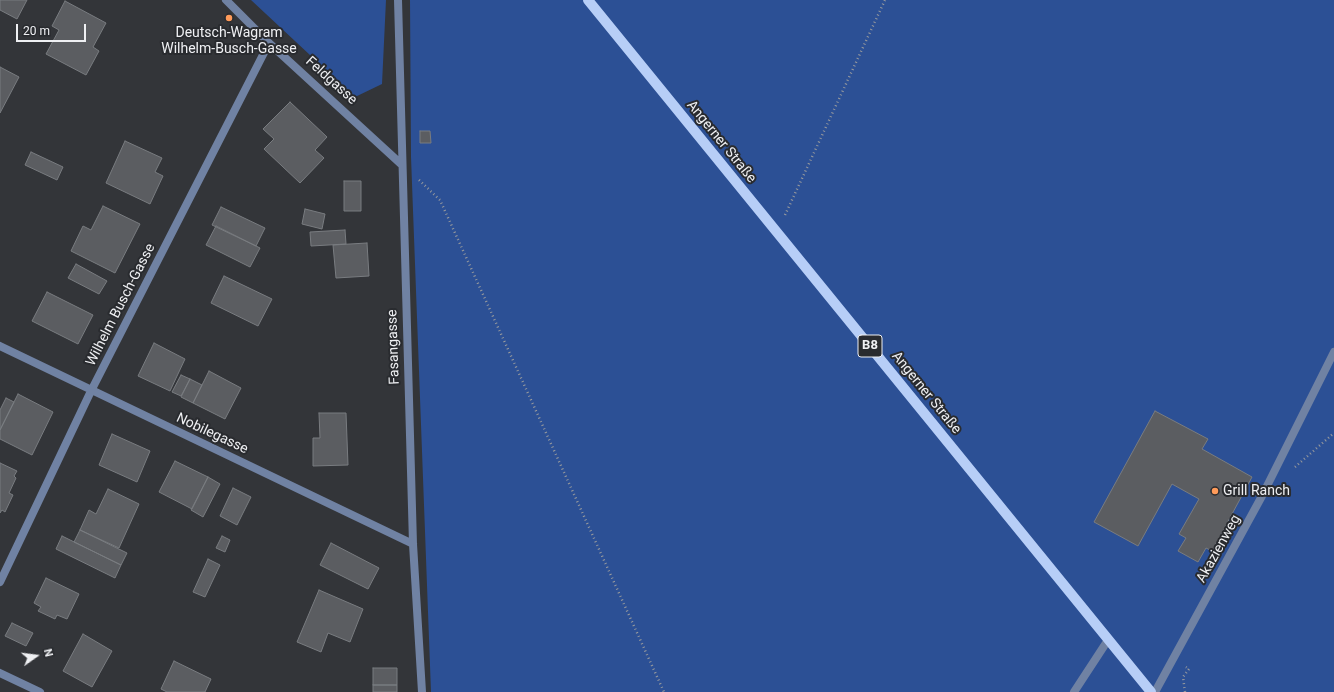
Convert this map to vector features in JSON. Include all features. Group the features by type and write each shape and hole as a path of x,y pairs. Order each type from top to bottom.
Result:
{"main road":[{"name":"Angerner Straße","path":"588,0 1151,692"}],"street":[{"name":"Feldgasse","path":"226,0 269,43 401,164"},
{"name":"Fasangasse","path":"398,0 401,164 413,544 422,692"},
{"name":"Wilhelm Busch-Gasse","path":"0,582 91,391 269,43"},
{"name":"Nobilegasse","path":"0,346 91,391 413,544"},
{"name":"Akazienweg","path":"1155,692 1262,496 1334,352"},
{"path":"1074,692 1108,640"},
{"path":"0,673 40,692"}],"path":[{"path":"778,233 885,0"},
{"path":"401,164 440,200 664,692"},
{"path":"1292,470 1334,433"}],"shaded area":[{"path":"251,0 386,0 382,84 355,97"},
{"path":"410,0 1334,0 1334,692 431,692 411,157"}],"building":[{"path":"0,0 27,0 17,19 0,10"},
{"path":"65,1 106,23 93,47 99,51 86,75 46,54 59,30 52,26"},
{"path":"0,67 19,77 0,113"},
{"path":"290,102 327,137 315,150 324,158 300,183 264,149 274,139 263,129"},
{"path":"420,131 430,131 431,143 420,143"},
{"path":"125,141 162,158 155,172 163,176 150,204 106,183"},
{"path":"31,152 63,167 57,180 25,165"},
{"path":"344,181 361,181 361,211 344,211"},
{"path":"103,206 140,224 115,273 71,251 83,226 91,230"},
{"path":"221,207 265,228 256,246 212,225"},
{"path":"305,209 325,214 322,229 302,224"},
{"path":"216,226 260,248 250,267 206,245"},
{"path":"345,230 346,244 311,246 310,232"},
{"path":"367,243 369,276 336,278 333,245"},
{"path":"76,264 107,281 99,294 68,278"},
{"path":"224,276 272,299 258,326 211,303"},
{"path":"47,292 93,315 78,344 32,321"},
{"path":"154,343 185,359 170,391 138,376"},
{"path":"209,371 241,388 225,419 193,403"},
{"path":"181,375 190,379 181,396 172,392"},
{"path":"190,379 202,385 193,403 181,397"},
{"path":"18,394 53,412 32,455 0,439 0,430"},
{"path":"6,398 14,402 0,430 0,410"},
{"name":"Grill Ranch","path":"1155,411 1208,439 1202,449 1252,477 1212,551 1206,548 1198,562 1178,551 1186,538 1179,534 1199,499 1172,484 1138,546 1094,522"},
{"path":"319,413 346,413 348,465 313,466 313,438 320,438"},
{"path":"112,434 150,451 137,482 99,465"},
{"path":"175,461 208,477 192,509 159,492"},
{"path":"0,463 17,471 14,476 16,478 9,493 13,495 5,512 2,510 0,513"},
{"path":"208,477 220,484 203,517 191,510"},
{"path":"233,488 251,497 237,525 220,516"},
{"path":"108,489 139,504 119,548 80,530 89,510 96,514"},
{"path":"80,530 127,553 121,565 74,542"},
{"path":"62,536 121,565 115,578 56,549"},
{"path":"222,536 230,540 225,552 216,548"},
{"path":"331,543 379,568 368,589 320,565"},
{"path":"208,559 220,565 205,597 193,592"},
{"path":"46,578 79,594 67,619 57,615 55,619 38,611 41,607 34,603"},
{"path":"319,590 363,609 350,642 328,633 321,652 297,642"},
{"path":"12,623 33,633 26,646 5,636"},
{"path":"83,634 112,651 92,687 63,671"},
{"path":"174,661 211,679 205,692 167,692 161,689"},
{"path":"373,668 397,668 397,685 373,685"},
{"path":"373,685 397,685 397,692 373,692"}],"place":[{"name":"Deutsch-Wagram Wilhelm-Busch-Gasse","path":"229,18"},
{"name":"Grill Ranch","path":"1215,491"}]}
